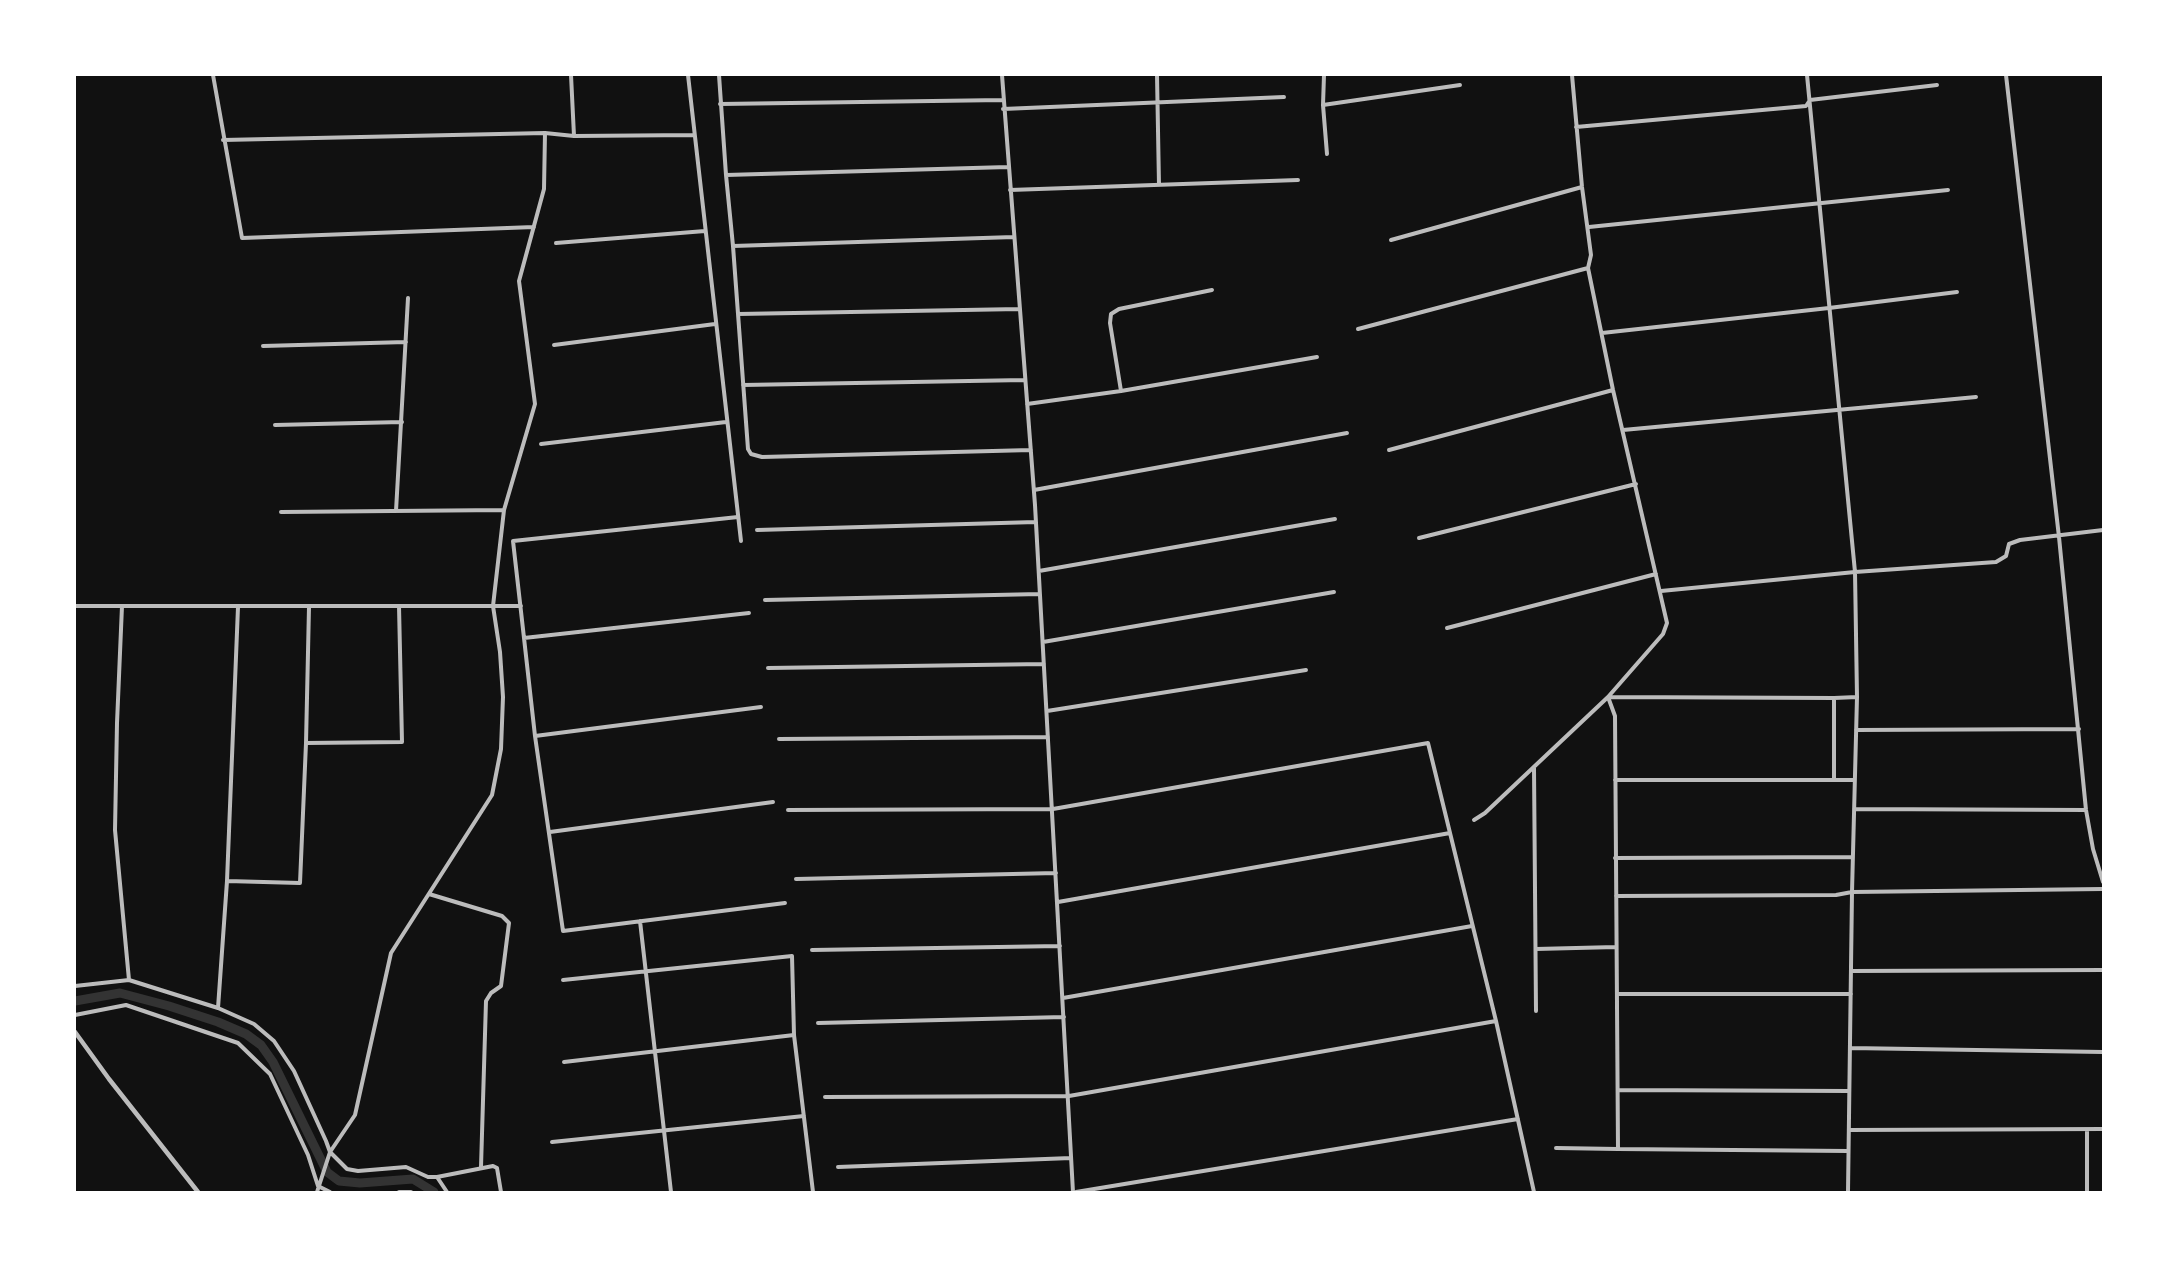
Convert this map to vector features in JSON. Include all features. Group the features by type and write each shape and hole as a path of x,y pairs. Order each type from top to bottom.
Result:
{"street":[{"path":"213,75 242,238 534,227"},
{"path":"571,75 574,136"},
{"path":"688,75 741,541"},
{"path":"719,75 748,449 751,454 762,457 1031,450"},
{"path":"1002,75 1034,490 1074,1192 1518,1119"},
{"path":"1157,75 1159,184"},
{"path":"1324,75 1323,105 1327,154"},
{"path":"1474,820 1485,813 1608,697 1663,634 1667,623 1613,390 1588,268 1592,255 1582,187 1572,75"},
{"path":"1807,75 1855,572 1857,697 1848,1192"},
{"path":"2006,75 2059,537 2086,810 2093,849 2103,882"},
{"path":"1323,105 1460,85"},
{"path":"1810,99 1937,85"},
{"path":"1004,108 1284,97"},
{"path":"1576,127 1806,106 1810,99"},
{"path":"720,104 1003,100"},
{"path":"223,140 545,133 574,136 694,135"},
{"path":"317,1192 330,1152 355,1115 391,953 492,795 501,749 503,697 500,652 493,606 504,510 535,404 519,281 544,189 545,133"},
{"path":"726,175 1008,166"},
{"path":"1010,190 1298,180"},
{"path":"1391,240 1582,187"},
{"path":"1589,227 1948,190"},
{"path":"556,243 705,231"},
{"path":"733,246 1014,237"},
{"path":"1358,329 1588,268"},
{"path":"1121,391 1110,323 1111,314 1119,309 1212,290"},
{"path":"1602,333 1957,292"},
{"path":"396,511 408,298"},
{"path":"738,314 1020,309"},
{"path":"554,345 715,324"},
{"path":"263,346 406,342"},
{"path":"1027,404 1121,391 1317,357"},
{"path":"743,385 1025,380"},
{"path":"1389,450 1613,390"},
{"path":"1623,430 1976,397"},
{"path":"275,425 402,422"},
{"path":"541,444 726,422"},
{"path":"1034,490 1347,433"},
{"path":"1419,538 1635,484"},
{"path":"281,512 504,510"},
{"path":"738,517 513,541 535,736 563,931 785,903"},
{"path":"1039,571 1335,519"},
{"path":"757,530 1036,522"},
{"path":"1661,591 1855,572 1996,562 2006,556 2009,544 2020,540 2103,530"},
{"path":"1447,628 1656,574"},
{"path":"1043,642 1334,592"},
{"path":"765,600 1040,594"},
{"path":"75,606 521,606"},
{"path":"122,606 117,723 116,830 129,980"},
{"path":"306,743 402,742 399,606"},
{"path":"218,1008 227,881 238,607"},
{"path":"227,881 300,883 309,607"},
{"path":"524,638 749,613"},
{"path":"768,668 1044,664"},
{"path":"1047,711 1306,669"},
{"path":"1608,697 1857,697"},
{"path":"1608,697 1615,716 1618,1149"},
{"path":"1834,698 1834,779"},
{"path":"535,736 761,707"},
{"path":"1856,730 2079,729"},
{"path":"779,738 1048,737"},
{"path":"788,810 1053,809 1428,742 1496,1021 1534,1192"},
{"path":"1534,767 1536,1011"},
{"path":"1615,780 1854,780"},
{"path":"550,832 773,802"},
{"path":"1854,809 2086,810"},
{"path":"1058,902 1450,833"},
{"path":"1616,858 1853,857"},
{"path":"796,879 1056,873"},
{"path":"1616,896 1836,895 1852,892 2103,889"},
{"path":"429,894 502,916 509,924 501,986 491,993 486,1001 481,1167"},
{"path":"640,921 671,1192"},
{"path":"1063,998 1472,926"},
{"path":"812,950 1060,946"},
{"path":"1536,949 1616,948"},
{"path":"563,980 792,956 794,1035 813,1192"},
{"path":"1851,971 2103,970"},
{"path":"75,986 129,980 218,1008 254,1024 274,1041 294,1071 330,1152 347,1169 358,1171 406,1167 428,1177 437,1178 493,1166 497,1168 501,1192"},
{"path":"1617,994 1851,994"},
{"path":"75,1015 126,1005 238,1043 270,1074 308,1155 318,1186 330,1192"},
{"path":"818,1023 1064,1017"},
{"path":"825,1097 1069,1096 1496,1021"},
{"path":"75,1032 198,1192"},
{"path":"564,1062 794,1035"},
{"path":"1850,1048 2103,1052"},
{"path":"1618,1090 1849,1091"},
{"path":"552,1142 804,1116"},
{"path":"1849,1130 2103,1129"},
{"path":"2087,1130 2087,1192"},
{"path":"1556,1148 1848,1151"},
{"path":"838,1167 1071,1158"},
{"path":"437,1178 447,1192"},
{"path":"399,1192 411,1192"}],"waterway":[{"path":"75,1001 120,993 169,1006 246,1034 261,1045 273,1062 327,1172 339,1181 360,1183 413,1179 434,1192"}]}
